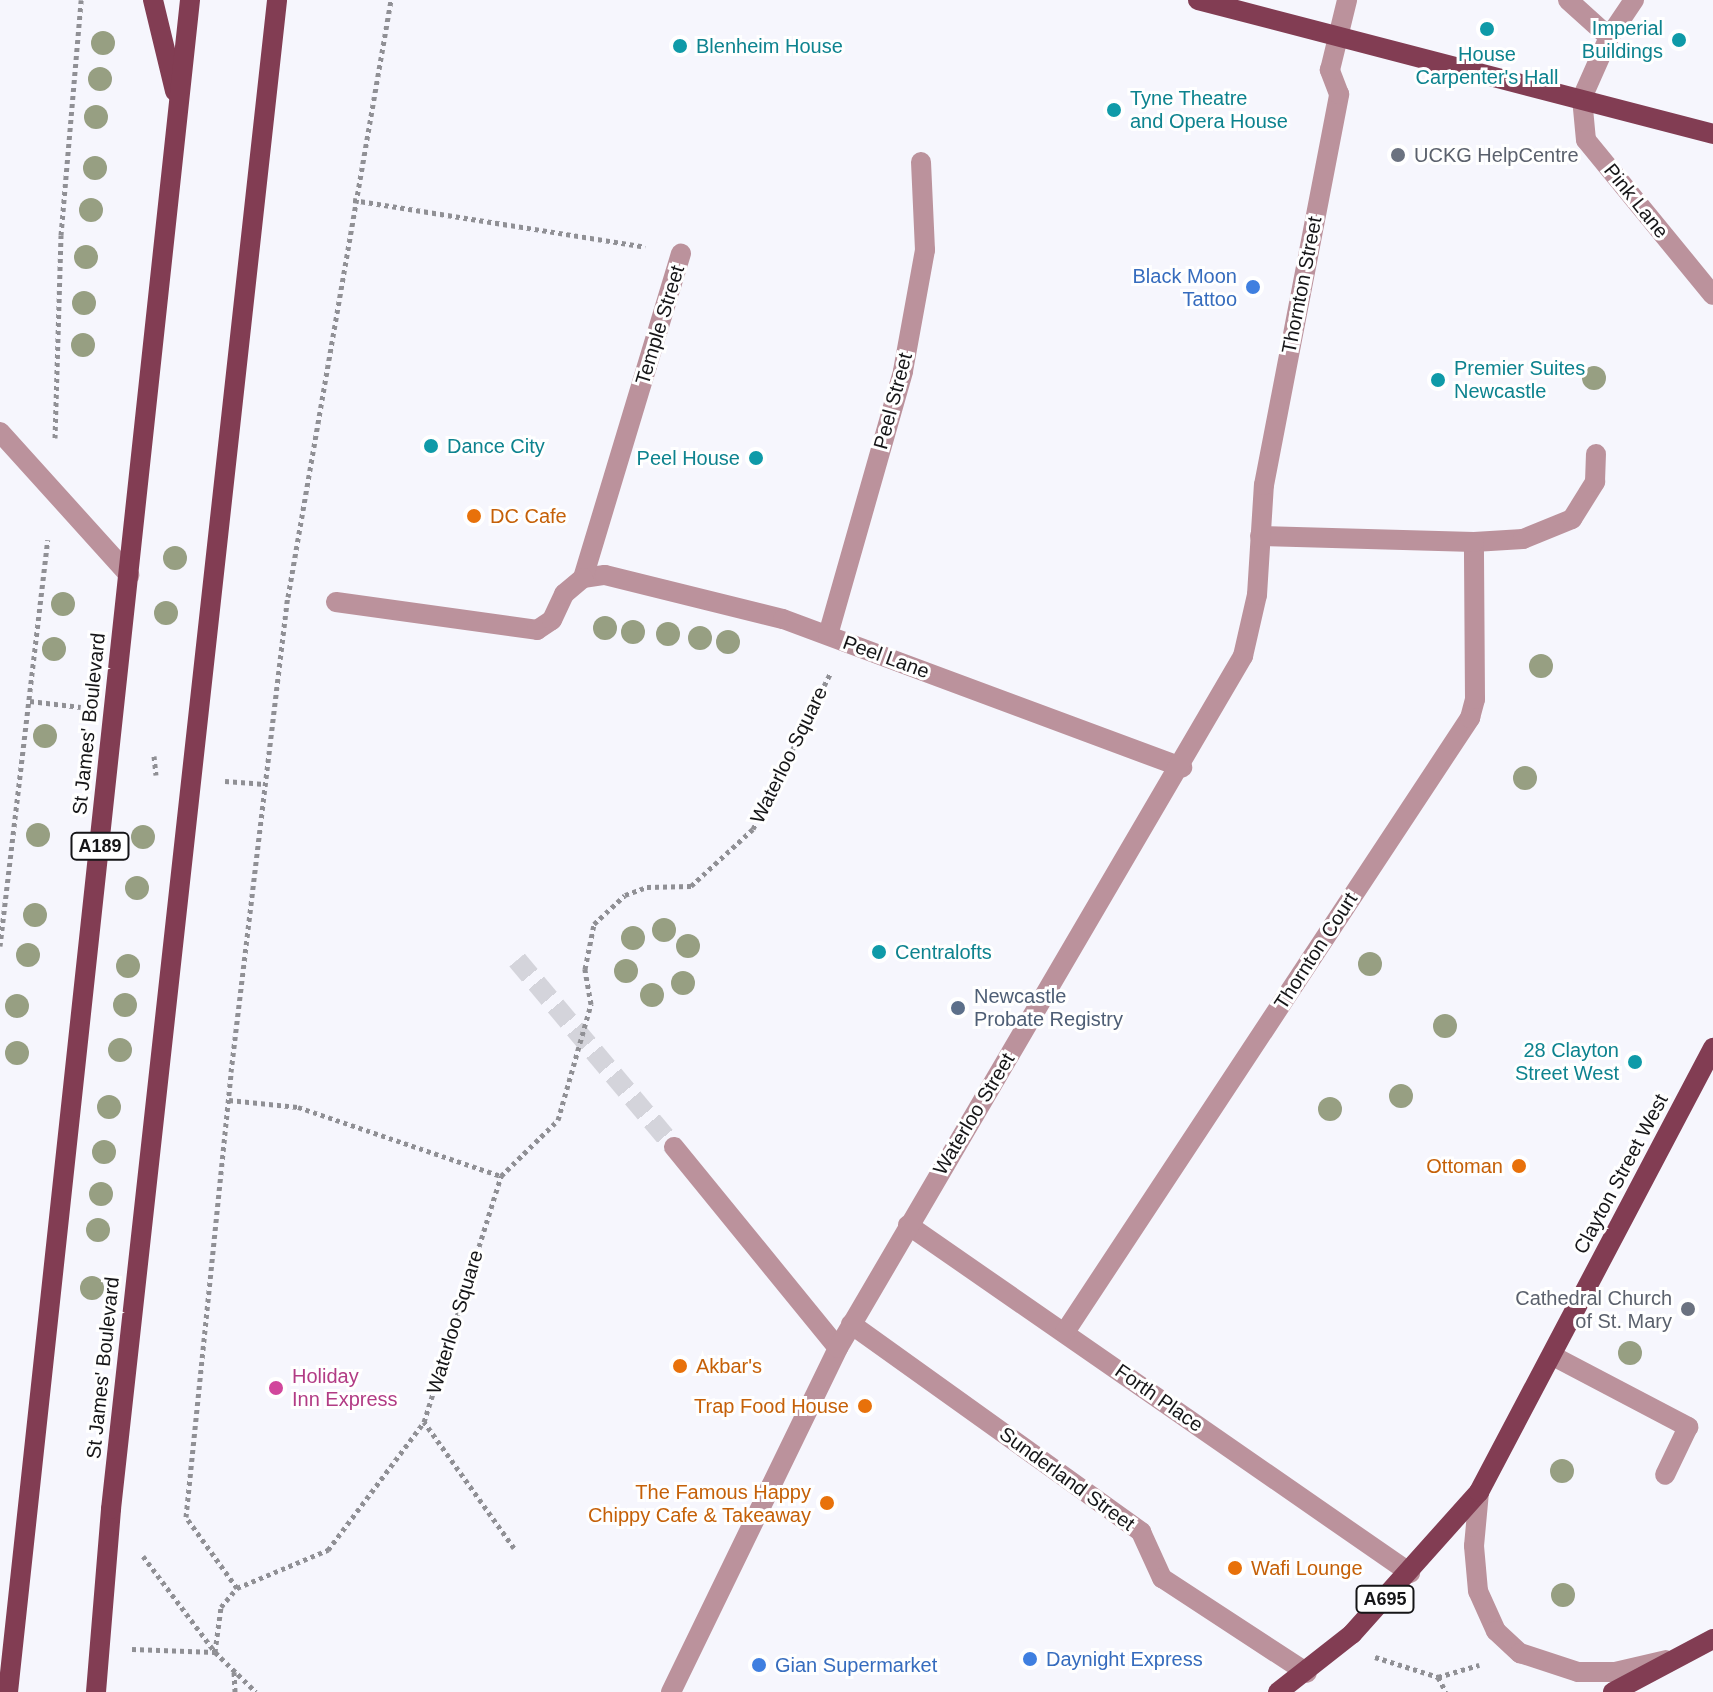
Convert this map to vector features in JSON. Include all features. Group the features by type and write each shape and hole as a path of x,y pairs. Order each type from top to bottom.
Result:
{"main road":[{"path":"153,0 179,107"},
{"name":"St James' Boulevard","path":"8,1692 190,0"},
{"name":"St James' Boulevard","path":"96,1692 111,1509 277,0"},
{"path":"1198,0 1713,134"},
{"name":"Clayton Street West","path":"1278,1692 1307,1673 1352,1634 1410,1573 1479,1492 1713,1048"},
{"path":"1613,1692 1713,1639"}],"street":[{"name":"Thornton Street","path":"1260,536 1264,485 1339,94 1330,70 1347,0"},
{"path":"1568,0 1609,37"},
{"path":"1582,98 1609,37 1634,0"},
{"name":"Pink Lane","path":"1582,98 1586,140 1713,295"},
{"name":"Peel Street","path":"837,638 903,371 925,250 921,162"},
{"name":"Temple Street","path":"583,578 681,253"},
{"path":"0,432 129,575"},
{"path":"1260,536 1474,542 1547,533 1572,519 1595,482 1596,454"},
{"name":"Waterloo Street","path":"671,1692 851,1324 1182,767 1243,656 1257,595 1260,536"},
{"name":"Thornton Court","path":"1065,1332 1470,718 1476,680 1474,542"},
{"name":"Peel Lane","path":"583,578 605,575 783,619 1182,767"},
{"path":"336,602 537,630 552,620 564,594 583,578"},
{"path":"674,1147 838,1348"},
{"name":"Forth Place","path":"908,1225 1410,1573"},
{"name":"Sunderland Street","path":"851,1324 1141,1532 1162,1578 1307,1673"},
{"path":"1553,1356 1688,1427 1665,1475"},
{"name":"Clayton Street West","path":"1479,1492 1474,1546 1478,1591 1496,1631 1520,1653 1578,1672 1615,1672 1681,1657"}],"path":[{"path":"215,1652 221,1607 237,1588 186,1517 229,1100 288,597 353,200 391,0"},
{"name":"Temple Street","path":"353,200 681,253"},
{"name":"Waterloo Square","path":"237,1588 328,1550 424,1422 501,1176 558,1120 591,1004 585,969 594,924 625,895 647,887 691,886 753,829 837,638"},
{"path":"229,1100 298,1107 501,1176"},
{"path":"424,1422 514,1548"},
{"path":"111,1509 215,1652 256,1692"},
{"path":"1352,1634 1380,1663 1438,1677 1446,1692"},
{"path":"234,1671 235,1692"}],"tunnel":[{"path":"517,960 674,1147"}],"place":[{"name":"House Carpenter's Hall","path":"1487,29"},
{"name":"Imperial Buildings","path":"1679,40"},
{"name":"Blenheim House","path":"680,46"},
{"name":"Tyne Theatre and Opera House","path":"1114,110"},
{"name":"UCKG HelpCentre","path":"1398,155"},
{"name":"Black Moon Tattoo","path":"1253,287"},
{"name":"Premier Suites Newcastle","path":"1438,380"},
{"name":"Dance City","path":"431,446"},
{"name":"Peel House","path":"756,458"},
{"name":"DC Cafe","path":"474,516"},
{"name":"Centralofts","path":"879,952"},
{"name":"Newcastle Probate Registry","path":"958,1008"},
{"name":"28 Clayton Street West","path":"1635,1062"},
{"name":"Ottoman","path":"1519,1166"},
{"name":"Cathedral Church of St. Mary","path":"1688,1309"},
{"name":"Akbar's","path":"680,1366"},
{"name":"Holiday Inn Express","path":"276,1388"},
{"name":"Trap Food House","path":"865,1406"},
{"name":"The Famous Happy Chippy Cafe & Takeaway","path":"827,1503"},
{"name":"Wafi Lounge","path":"1235,1568"},
{"name":"Daynight Express","path":"1030,1659"},
{"name":"Gian Supermarket","path":"759,1665"}]}
